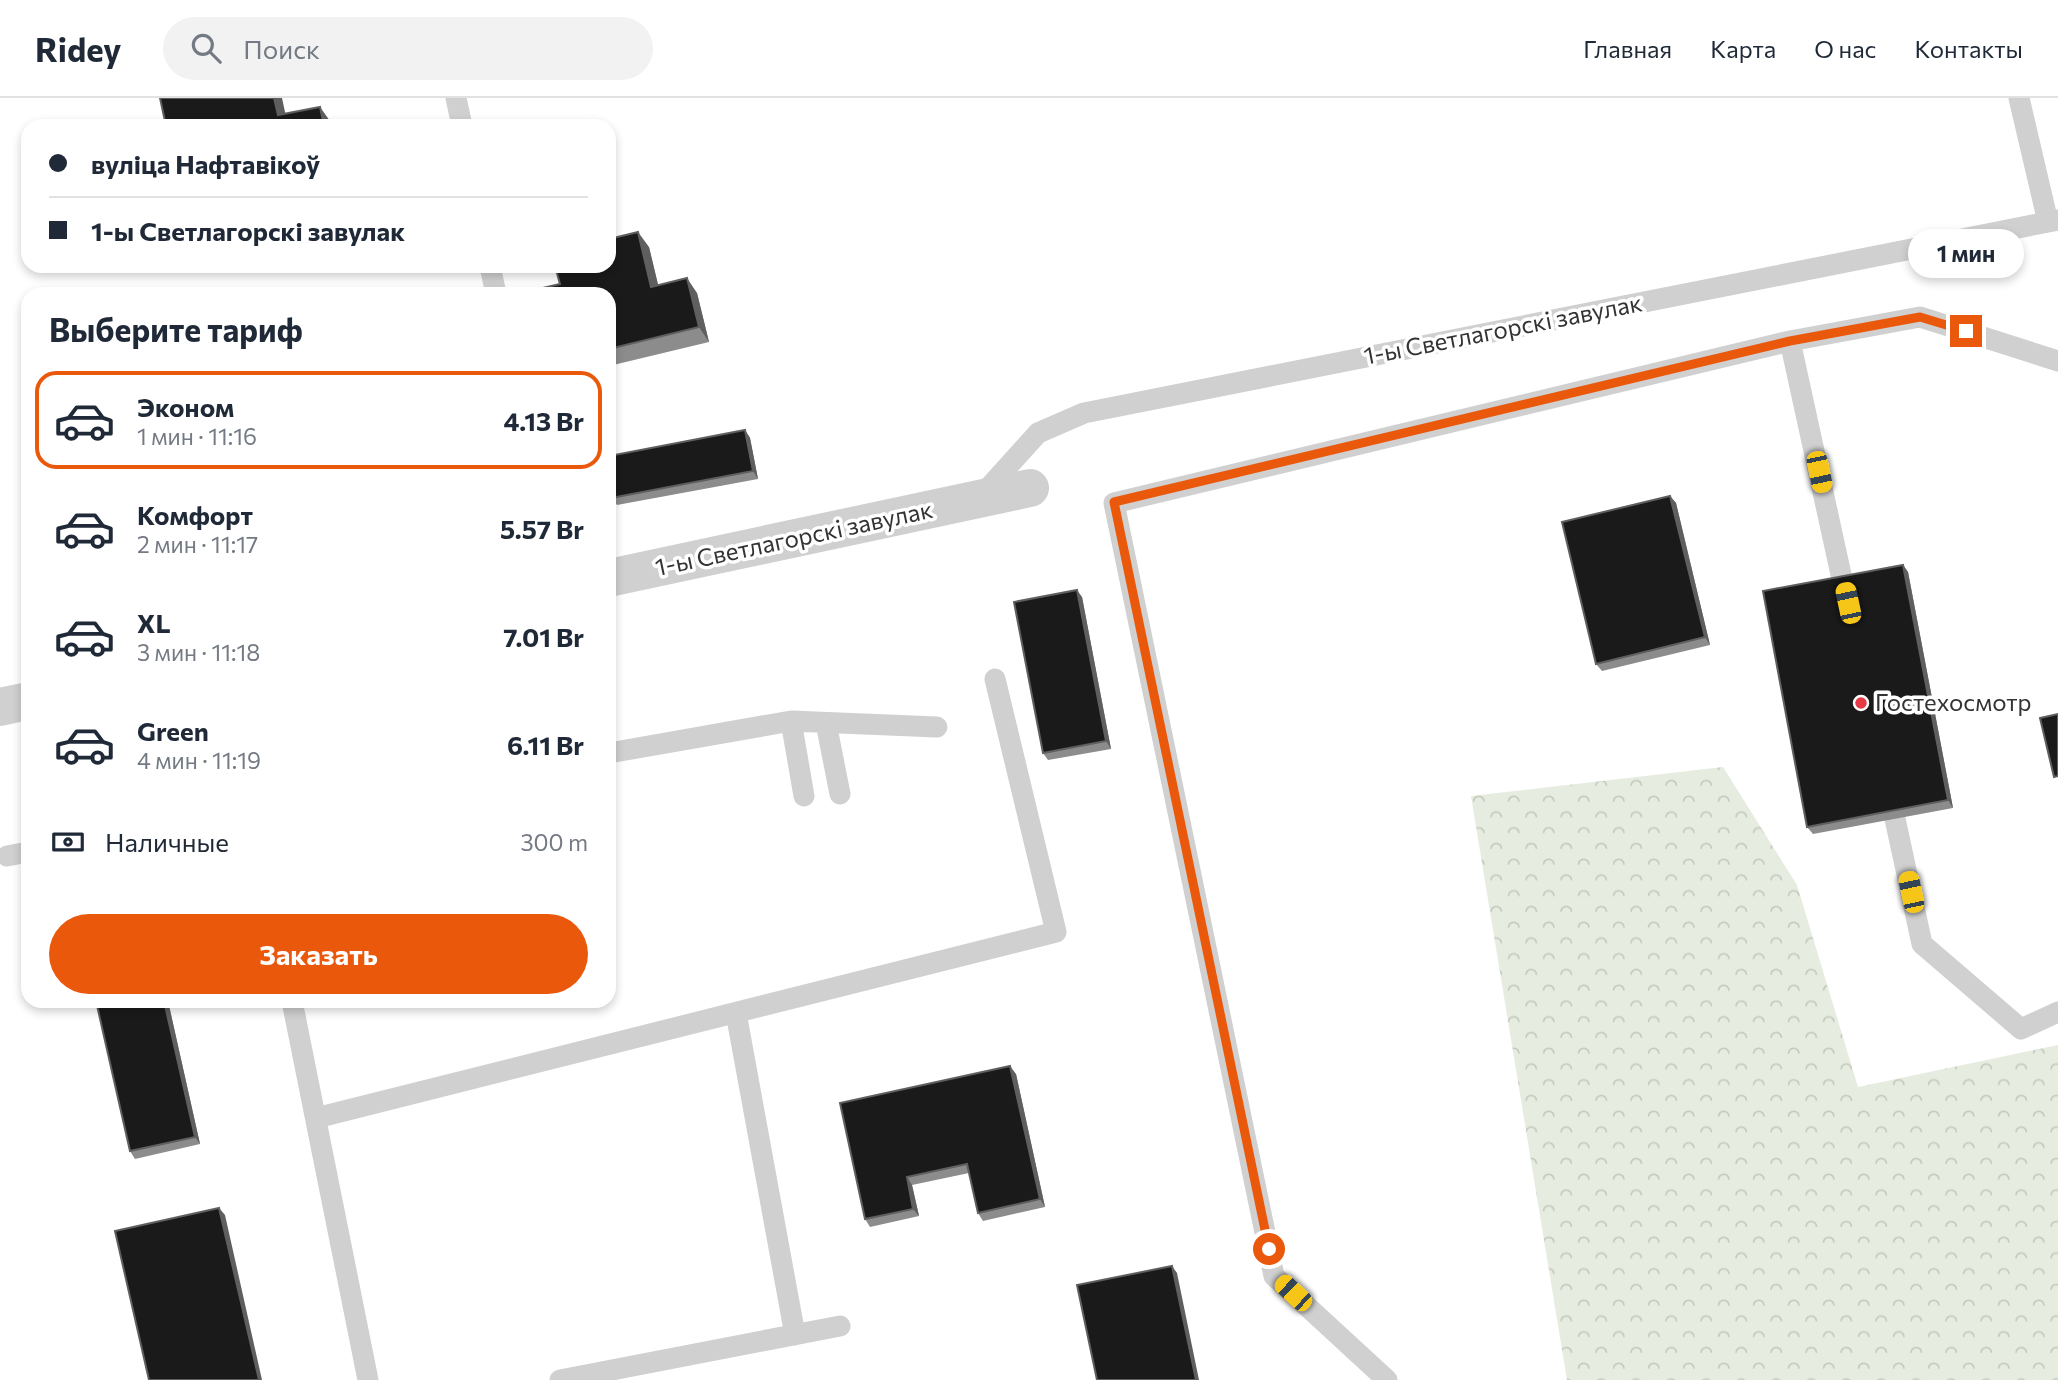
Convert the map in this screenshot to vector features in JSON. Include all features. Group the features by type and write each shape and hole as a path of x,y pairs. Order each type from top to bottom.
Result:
{"street":[{"name":"1-ы Светлагорскі завулак","path":"616,577 1030,488"},
{"path":"0,707 21,702"}],"lane":[{"path":"456,98 460,119"},
{"path":"2019,98 2053,221"},
{"name":"1-ы Светлагорскі завулак","path":"978,499 1038,433 1084,413 2053,221"},
{"path":"1387,1380 1274,1276 1114,502 1790,341 1920,317 2058,361"},
{"path":"1790,341 1852,622"},
{"path":"316,1118 1056,932 995,679"},
{"path":"791,721 804,796"},
{"path":"616,752 791,721 937,727"},
{"path":"826,723 840,794"},
{"path":"1884,770 1922,944 2021,1029 2058,1012"},
{"path":"293,1008 368,1380"},
{"path":"736,1013 795,1335"},
{"path":"560,1380 840,1326"}],"green space":[{"path":"1723,767 1797,885 1858,1087 2058,1045 2058,1380 1567,1380 1471,796"}],"building":[{"path":"160,98 274,98 278,115 320,107 323,119 164,119"},
{"path":"638,232 651,287 687,278 699,327 616,347 616,287 547,287 560,284 557,273 616,273 616,237"},
{"path":"745,430 753,471 616,497 616,455"},
{"path":"1670,496 1705,637 1596,664 1562,522"},
{"name":"Гостехосмотр","path":"1903,565 1948,800 1807,827 1763,591"},
{"path":"1077,590 1106,741 1043,753 1014,602"},
{"path":"2058,714 2058,776 2054,777 2040,718"},
{"path":"98,1008 166,1008 195,1137 130,1151"},
{"path":"1010,1066 1040,1199 978,1213 967,1164 907,1177 913,1209 865,1219 840,1103"},
{"path":"219,1208 259,1380 149,1380 115,1231"},
{"path":"1172,1266 1196,1380 1097,1380 1077,1285"}],"place":[{"name":"Гостехосмотр","path":"1861,703"}],"route":[{"path":"1269,1249 1114,502 1790,341 1920,317 1966,331"}]}
